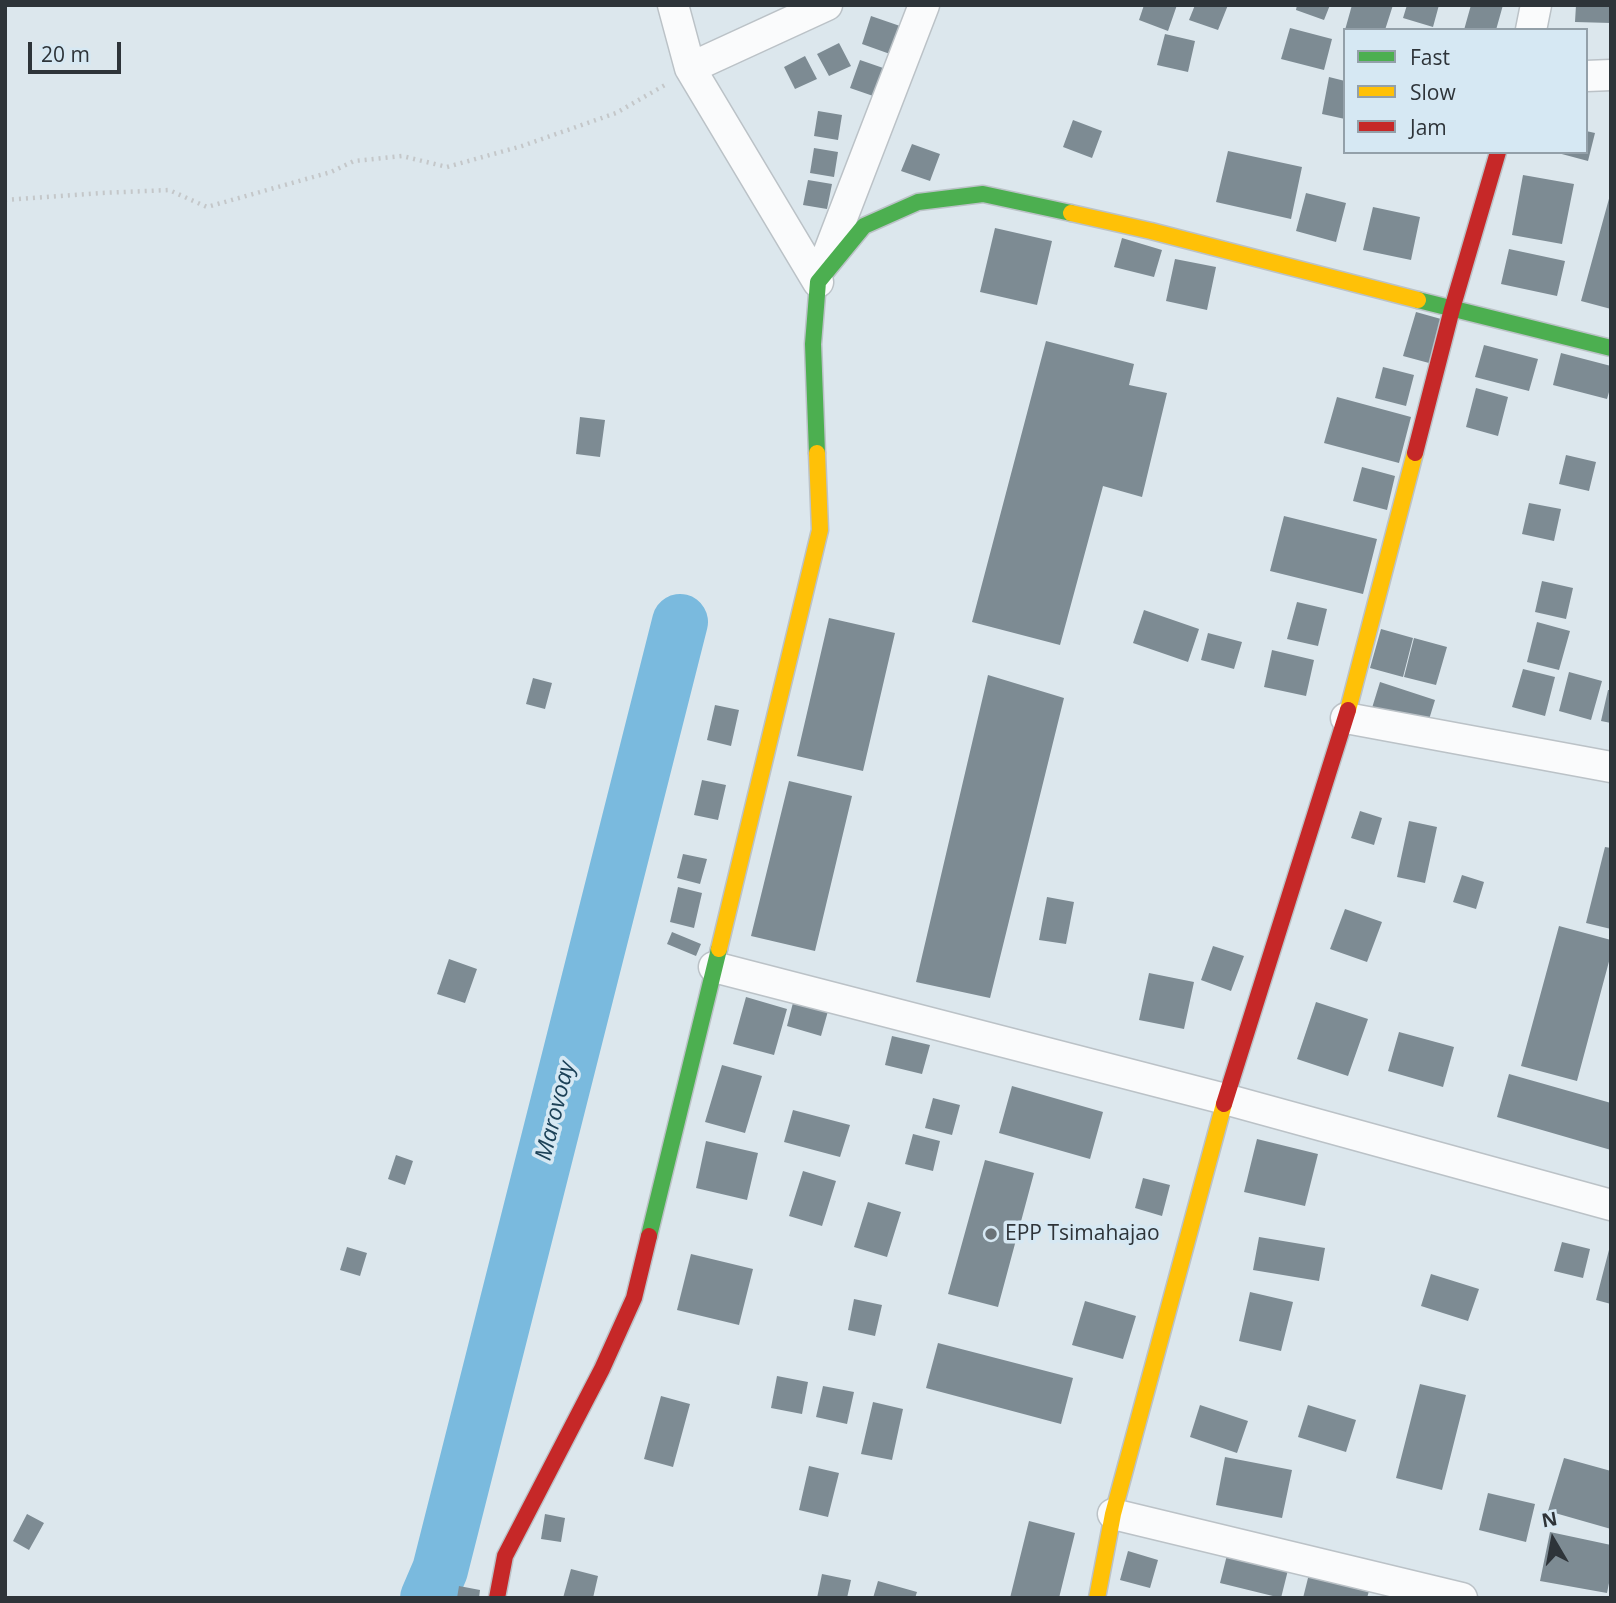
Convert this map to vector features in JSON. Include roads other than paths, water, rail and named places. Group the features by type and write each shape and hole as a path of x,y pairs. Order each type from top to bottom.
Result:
{"street":[{"path":"673,5 690,68 818,282"},
{"path":"690,68 827,5"},
{"path":"497,1598 505,1556 602,1369 634,1298 820,530 813,344 818,282 924,5"},
{"path":"1531,28 1536,5"},
{"path":"1588,76 1611,75"},
{"path":"1097,1598 1113,1514 1225,1100 1346,719 1452,309 1497,154"},
{"path":"818,282 864,226 918,202 983,194 1151,231 1611,348"},
{"path":"1346,719 1611,767"},
{"path":"714,967 1225,1100 1611,1205"},
{"path":"1113,1514 1462,1598"}],"waterway":[{"name":"Marovoay","path":"428,1598 440,1570 680,622"}],"place":[{"name":"EPP Tsimahajao","path":"991,1234"}]}
